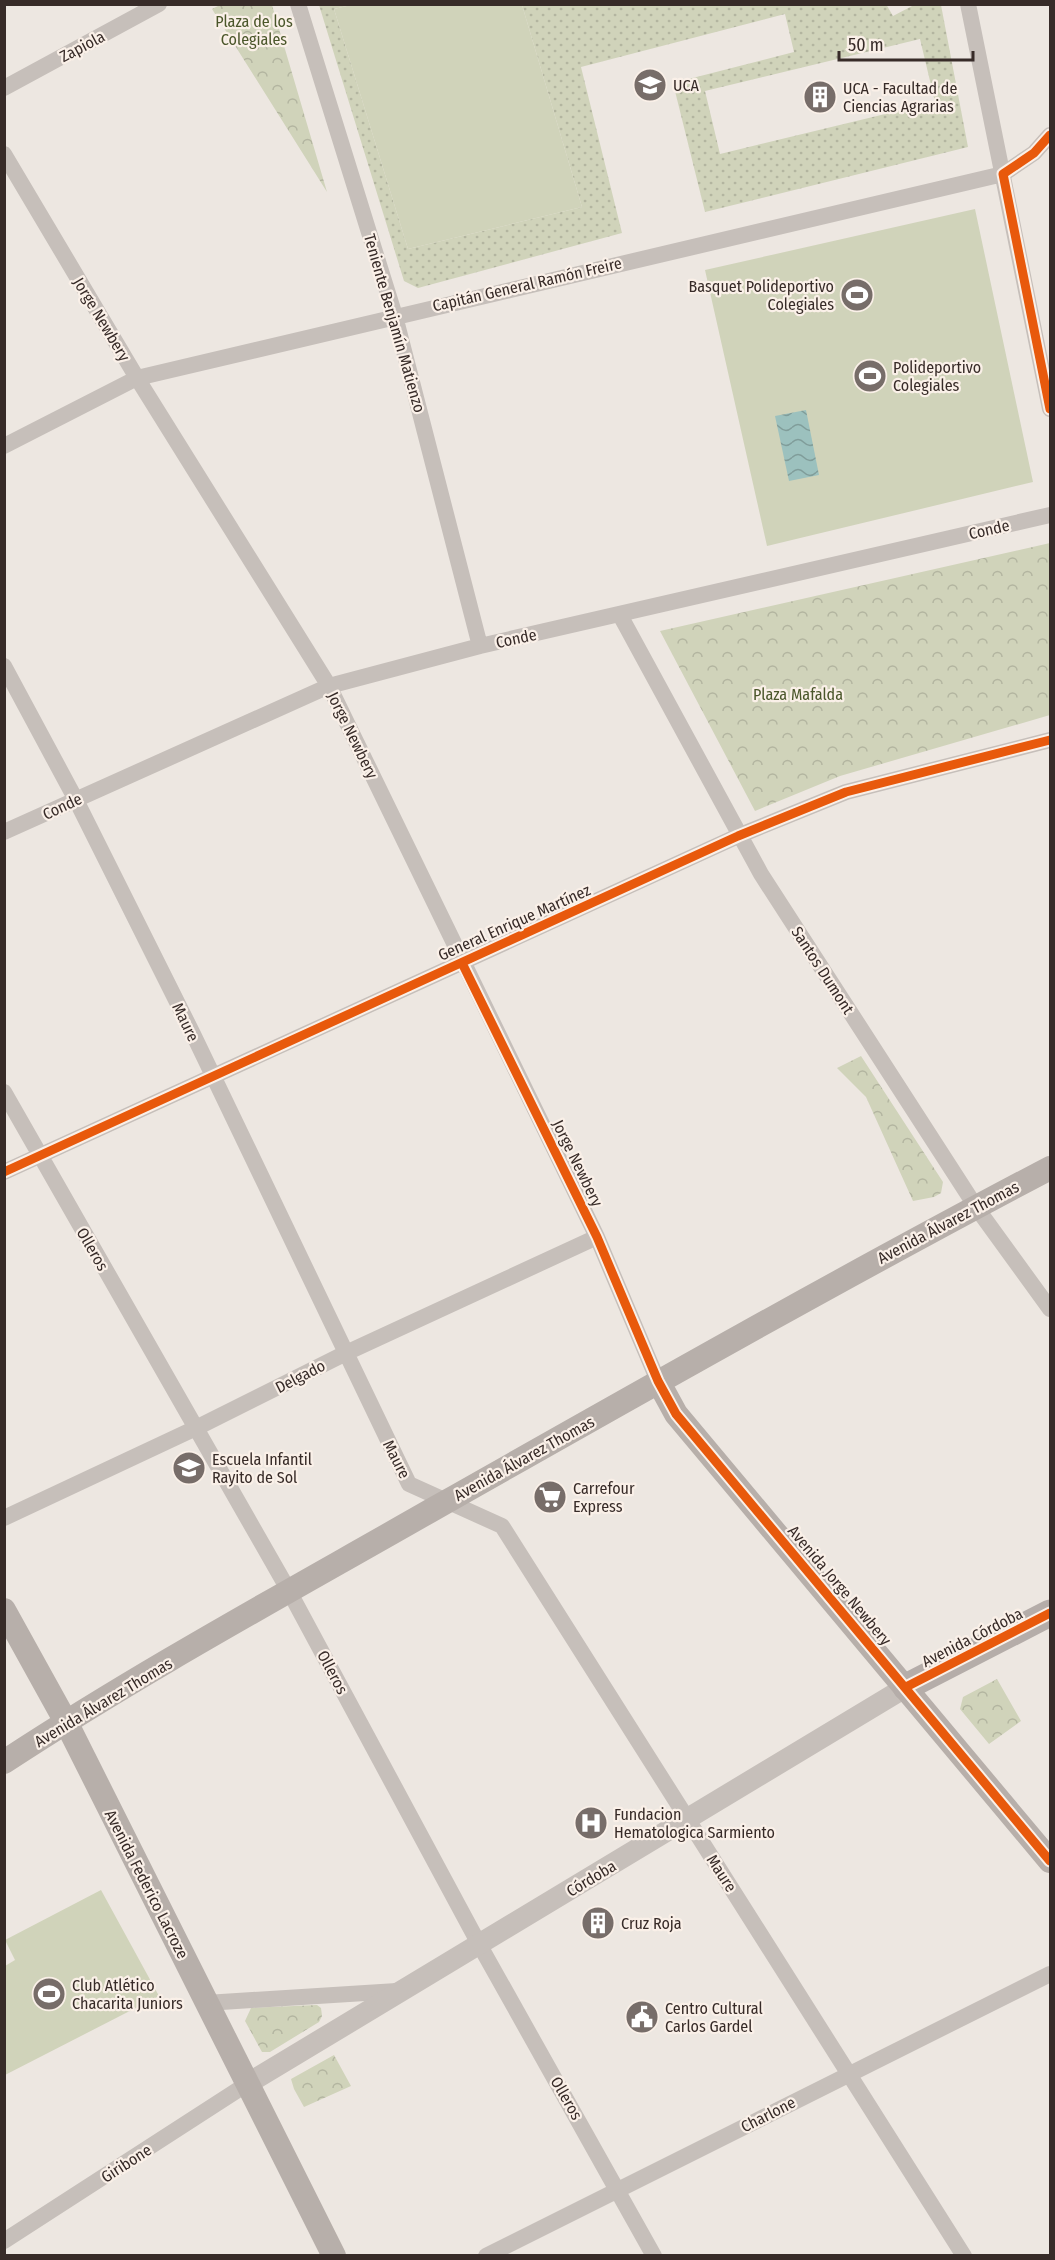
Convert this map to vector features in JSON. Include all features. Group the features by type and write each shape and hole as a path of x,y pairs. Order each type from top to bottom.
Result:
{"main road":[{"name":"Avenida Álvarez Thomas","path":"4,1762 66,1722 289,1591 658,1381 1050,1168"},
{"name":"Avenida Jorge Newbery","path":"658,1381 676,1414 1050,1861"},
{"name":"Avenida Federico Lacroze","path":"4,1610 66,1722 334,2256"},
{"name":"Avenida Córdoba","path":"906,1688 1050,1613"}],"street":[{"name":"Zapiola","path":"4,88 159,4"},
{"name":"Teniente Benjamín Matienzo","path":"298,4 395,316 480,646"},
{"path":"968,4 1050,409"},
{"name":"Capitán General Ramón Freire","path":"4,446 137,378 1003,174 1034,153 1050,135"},
{"name":"Jorge Newbery","path":"4,154 137,378 329,686 597,1237 658,1381"},
{"name":"Conde","path":"4,832 329,686 480,646 1050,515"},
{"name":"Santos Dumont","path":"620,615 738,836 976,1208 1050,1310"},
{"name":"Maure","path":"4,666 76,800 409,1484 502,1526 964,2256"},
{"name":"General Enrique Martínez","path":"4,1172 738,836 846,792 1050,740"},
{"name":"Olleros","path":"4,1092 198,1427 479,1944 654,2256"},
{"name":"Delgado","path":"4,1518 198,1427 346,1353 597,1237"},
{"name":"Córdoba","path":"247,2084 397,1991 906,1688"},
{"name":"Charlone","path":"486,2256 1050,1974"},
{"name":"Córdoba","path":"206,2003 397,1991"},
{"name":"Giribone","path":"4,2241 247,2084"}],"green space":[{"path":"886,4 893,16 914,5 941,5 968,147 705,212 673,83 794,52 785,14 581,67 622,233 418,288 404,281 319,5 351,5 334,9 408,249 582,207 522,5","holes":["920,39 935,102 720,154 705,91"]},
{"name":"Plaza de los Colegiales","path":"220,5 272,5 327,192 212,9"},
{"path":"351,5 522,5 582,207 408,249 334,9"},
{"name":"Polideportivo Colegiales","path":"975,209 1033,482 767,546 705,270"},
{"name":"Plaza Mafalda","path":"1050,543 1050,715 840,776 755,811 660,631"},
{"path":"861,1056 943,1182 941,1193 934,1197 913,1201 866,1097 837,1068"},
{"path":"997,1679 1021,1721 989,1744 960,1709 963,1697"},
{"path":"101,1890 159,1996 5,2075 5,1966 15,1960 5,1940"},
{"path":"317,2005 321,2008 322,2016 319,2022 270,2052 262,2052 245,2021 251,2008"},
{"path":"334,2055 351,2086 304,2107 291,2079"}],"water":[{"path":"806,410 819,475 789,481 775,416"}],"cycle path":[{"path":"1050,135 1034,153 1003,174 1050,409"},
{"path":"4,1172 738,836 846,792 1050,740"},
{"path":"462,963 597,1237 658,1381 676,1414 1050,1861"},
{"path":"906,1687 1050,1613"}],"place":[{"name":"UCA","path":"650,85"},
{"name":"UCA - Facultad de Ciencias Agrarias","path":"820,97"},
{"name":"Basquet Polideportivo Colegiales","path":"857,295"},
{"name":"Polideportivo Colegiales","path":"870,376"},
{"name":"Escuela Infantil Rayito de Sol","path":"189,1468"},
{"name":"Carrefour Express","path":"550,1497"},
{"name":"Fundacion Hematologica Sarmiento","path":"591,1823"},
{"name":"Cruz Roja","path":"598,1923"},
{"name":"Club Atlético Chacarita Juniors","path":"49,1994"},
{"name":"Centro Cultural Carlos Gardel","path":"642,2017"}]}
